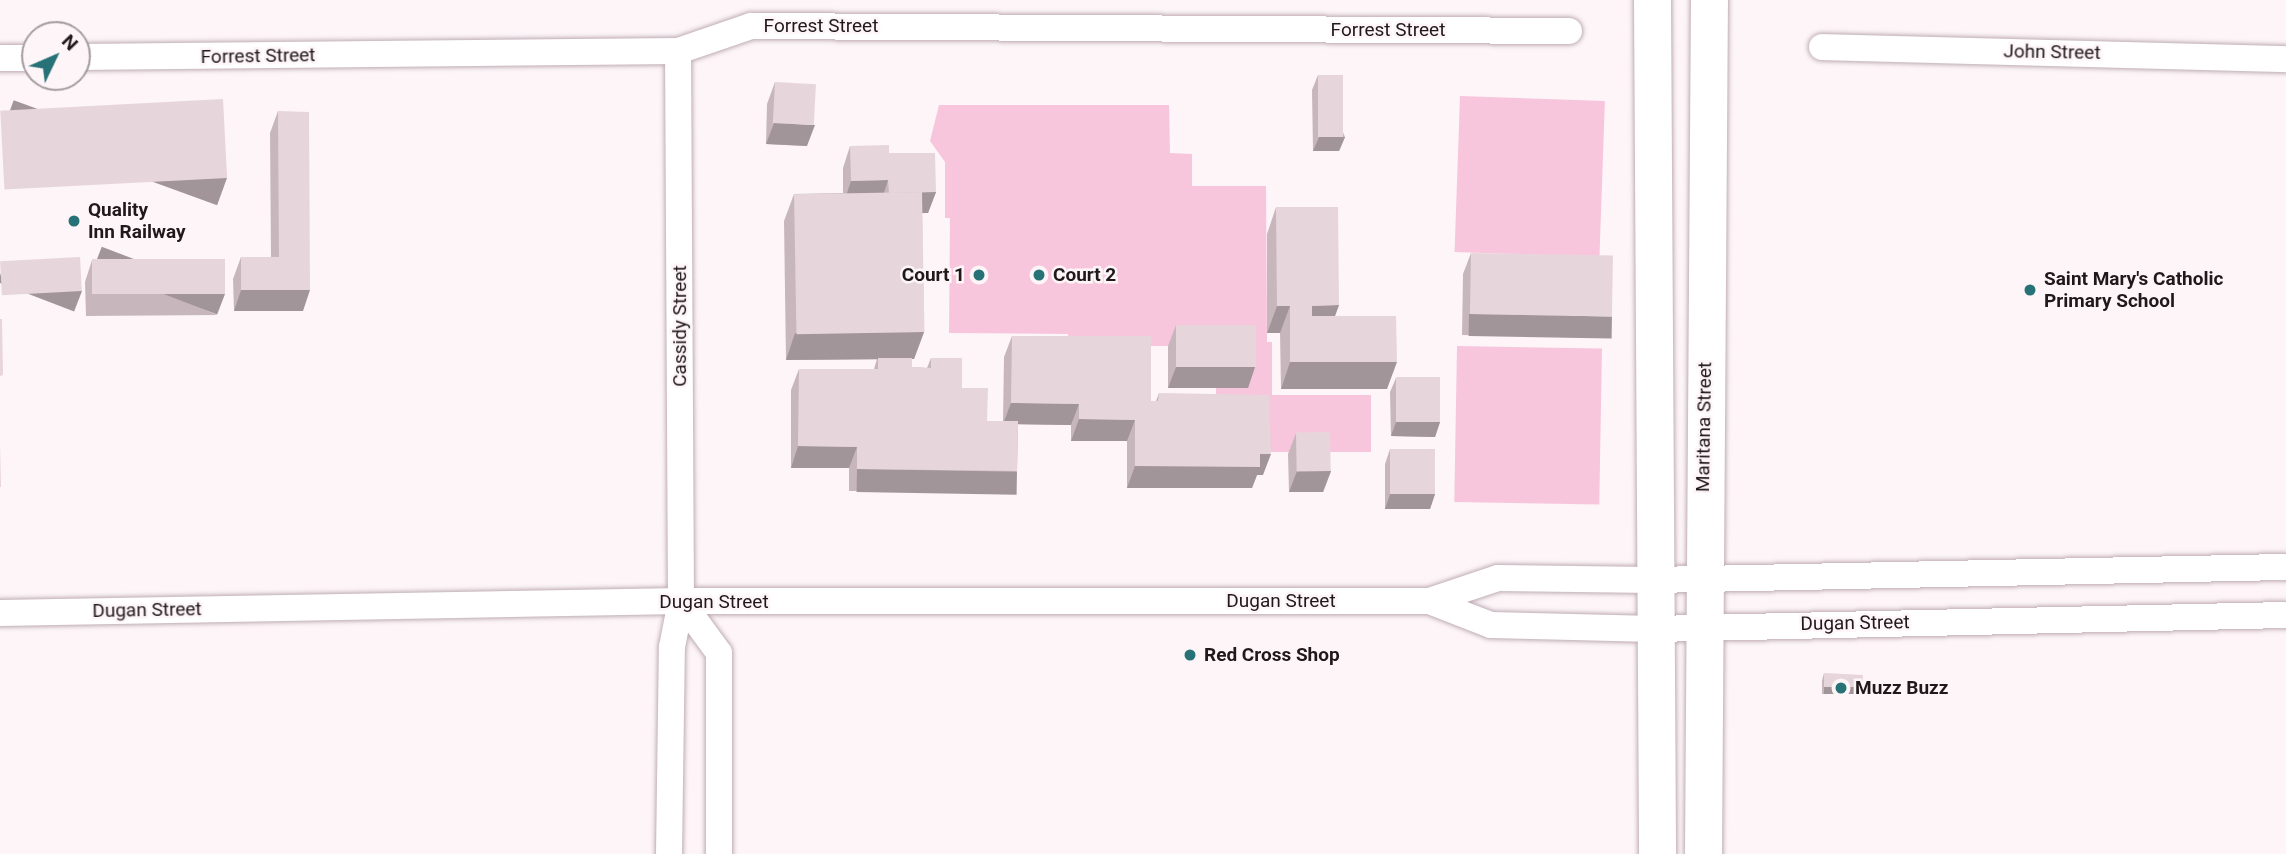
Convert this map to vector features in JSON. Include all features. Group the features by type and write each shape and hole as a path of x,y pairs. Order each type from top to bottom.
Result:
{"main road":[{"path":"1652,0 1653,580 1657,854"},
{"name":"Maritana Street","path":"1703,854 1702,579 1709,0"}],"street":[{"name":"Forrest Street","path":"91,57 678,51 751,26 1569,31"},
{"name":"John Street","path":"1822,47 2285,57"},
{"name":"Cassidy Street","path":"669,854 672,648 681,601 678,51"},
{"path":"0,58 21,58"},
{"name":"Dugan Street","path":"0,613 681,601 1429,601 1497,578 1653,580 2286,567"},
{"path":"681,601 719,653 719,854"},
{"name":"Dugan Street","path":"1429,601 1491,625 1654,629 2286,615"}],"shaded area":[{"path":"1460,96 1605,101 1599,257 1455,252"},
{"path":"939,105 1169,105 1170,153 1192,154 1192,186 1266,186 1267,342 1272,342 1272,395 1371,395 1371,452 1261,452 1216,416 1216,388 1247,346 1069,346 1068,334 949,333 950,218 945,218 945,162 930,141"},
{"path":"1457,346 1602,349 1599,505 1454,502"}],"building":[{"path":"1318,75 1343,75 1343,137 1318,137"},
{"path":"775,82 816,84 814,125 773,123"},
{"path":"223,99 227,178 4,190 0,111"},
{"path":"278,111 309,112 310,290 241,290 241,257 279,257"},
{"path":"889,145 889,153 935,153 936,192 889,193 888,180 851,181 850,146"},
{"path":"922,192 924,332 796,334 794,194"},
{"path":"1276,207 1338,207 1339,305 1312,306 1312,316 1396,316 1397,362 1290,362 1290,306 1277,306"},
{"path":"1471,253 1613,255 1612,316 1470,314"},
{"path":"80,257 82,291 2,295 0,261"},
{"path":"92,259 225,259 225,294 92,294"},
{"path":"0,319 3,375 0,376"},
{"path":"1176,325 1256,325 1256,367 1176,367"},
{"path":"1012,336 1151,336 1151,401 1158,401 1159,393 1269,395 1271,454 1260,454 1260,467 1135,466 1135,420 1079,419 1079,404 1011,403"},
{"path":"878,358 912,358 912,367 931,368 931,358 962,358 962,388 988,388 987,421 1018,421 1017,471 857,469 857,447 798,446 799,369 878,369"},
{"path":"1396,377 1440,377 1440,422 1396,422"},
{"path":"1330,432 1331,471 1297,472 1296,433"},
{"path":"1390,449 1435,449 1435,494 1390,494"},
{"path":"1824,673 1863,675 1862,687 1824,687"}],"place":[{"name":"Quality Inn Railway","path":"74,221"},
{"name":"Court 1","path":"979,275"},
{"name":"Court 2","path":"1039,275"},
{"name":"Saint Mary's Catholic Primary School","path":"2030,290"},
{"name":"Red Cross Shop","path":"1190,655"},
{"name":"Muzz Buzz","path":"1841,688"}]}
